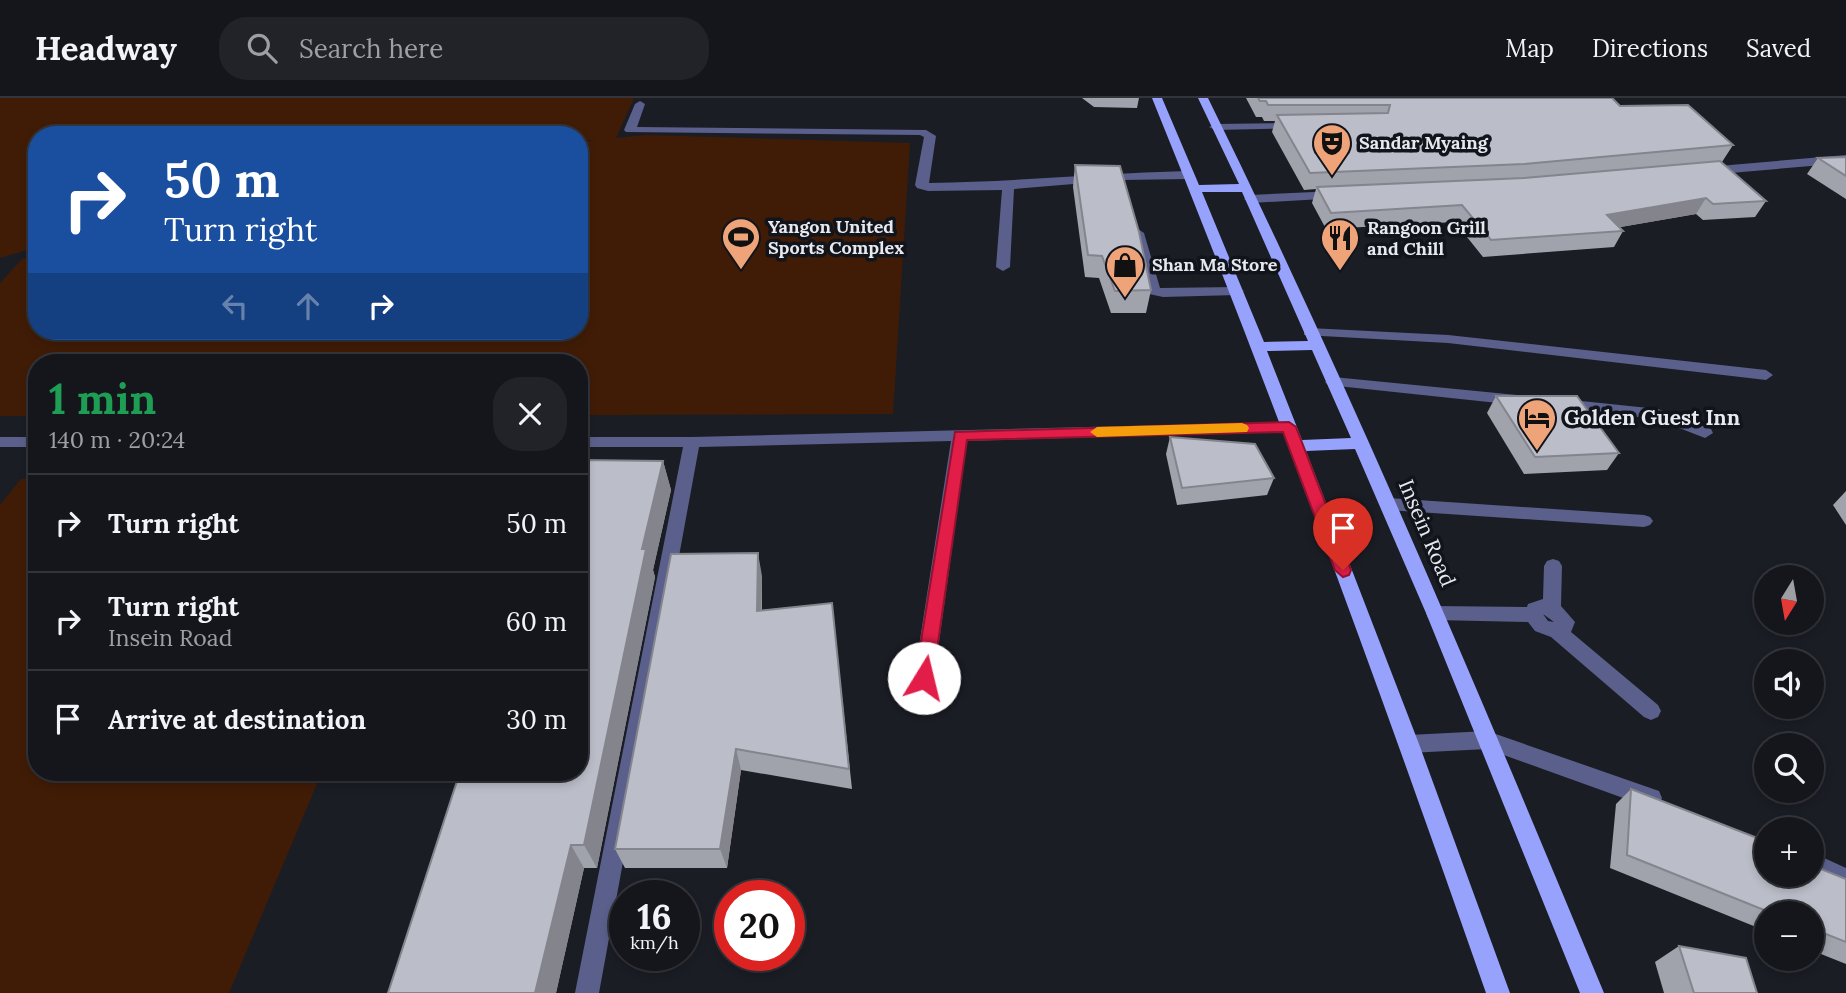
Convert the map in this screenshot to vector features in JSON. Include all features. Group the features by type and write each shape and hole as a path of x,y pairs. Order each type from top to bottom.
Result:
{"main road":[{"path":"1157,98 1237,290 1409,744 1498,993"},
{"name":"Insein Road","path":"1203,98 1362,443 1592,993"},
{"path":"1191,182 1247,193"},
{"path":"1258,346 1312,339"},
{"path":"1296,446 1362,443"}],"street":[{"path":"640,104 630,130 922,132 930,136 921,185 928,187 1191,182"},
{"path":"1215,127 1310,125"},
{"path":"1695,172 1846,159"},
{"path":"1003,267 1008,186"},
{"path":"1247,193 1356,194"},
{"path":"1132,214 1154,291 1163,293 1237,290"},
{"path":"1312,339 1448,339 1766,375"},
{"path":"1333,382 1658,414 1705,433"},
{"path":"588,442 692,442 1289,427"},
{"path":"924,678 960,435"},
{"path":"0,442 28,442"},
{"path":"587,993 692,442"},
{"path":"1388,504 1644,521"},
{"path":"1552,608 1553,566"},
{"path":"1542,606 1552,608 1566,621 1564,628 1546,629 1537,623 1533,615 1535,609 1542,606"},
{"path":"1435,613 1533,615"},
{"path":"1556,630 1651,711"},
{"path":"1409,744 1486,740 1669,806"},
{"path":"1824,869 1846,879"}],"shaded area":[{"name":"Yangon United Sports Complex","path":"0,98 634,98 616,138 646,135 910,143 893,414 588,415 588,354 28,354 28,416 0,416 0,283 22,259 28,257 28,340 588,340 588,141 596,140 588,140 588,126 28,126 28,250 0,258"},
{"path":"21,479 28,479 28,781 318,781 229,993 0,993 0,505"}],"building":[{"path":"1258,98 1612,98 1620,106 1688,105 1733,145 1524,164 1310,173 1277,115 1388,113 1390,105 1268,105 1266,101 1260,101"},
{"path":"1846,157 1846,176 1818,158"},
{"path":"1720,161 1766,201 1713,204 1706,198 1607,215 1623,231 1491,240 1462,205 1331,213 1317,187 1524,178"},
{"path":"1075,165 1120,166 1139,232 1151,290 1115,291 1102,256 1088,255"},
{"path":"1496,396 1577,396 1619,453 1535,457"},
{"path":"1170,437 1255,444 1274,478 1182,488"},
{"path":"588,460 663,461 642,549 646,549 584,845 571,845 535,993 388,993 457,781 588,781"},
{"path":"758,553 757,611 832,603 849,769 736,749 720,849 615,849 671,554"},
{"path":"1631,789 1754,837 1754,887 1824,887 1824,870 1846,879 1846,942 1824,933 1824,901 1754,901 1754,906 1627,855"},
{"path":"1679,946 1746,958 1757,993 1694,993"}],"slow traffic":[{"path":"1097,432 1242,428"}],"place":[{"name":"Sandar Myaing","path":"1332,177"},
{"name":"Yangon United Sports Complex","path":"741,271"},
{"name":"Rangoon Grill and Chill","path":"1340,272"},
{"name":"Shan Ma Store","path":"1125,299"},
{"name":"Golden Guest Inn","path":"1537,452"}],"route":[{"path":"924,678 960,435 1289,427 1343,570"}]}
